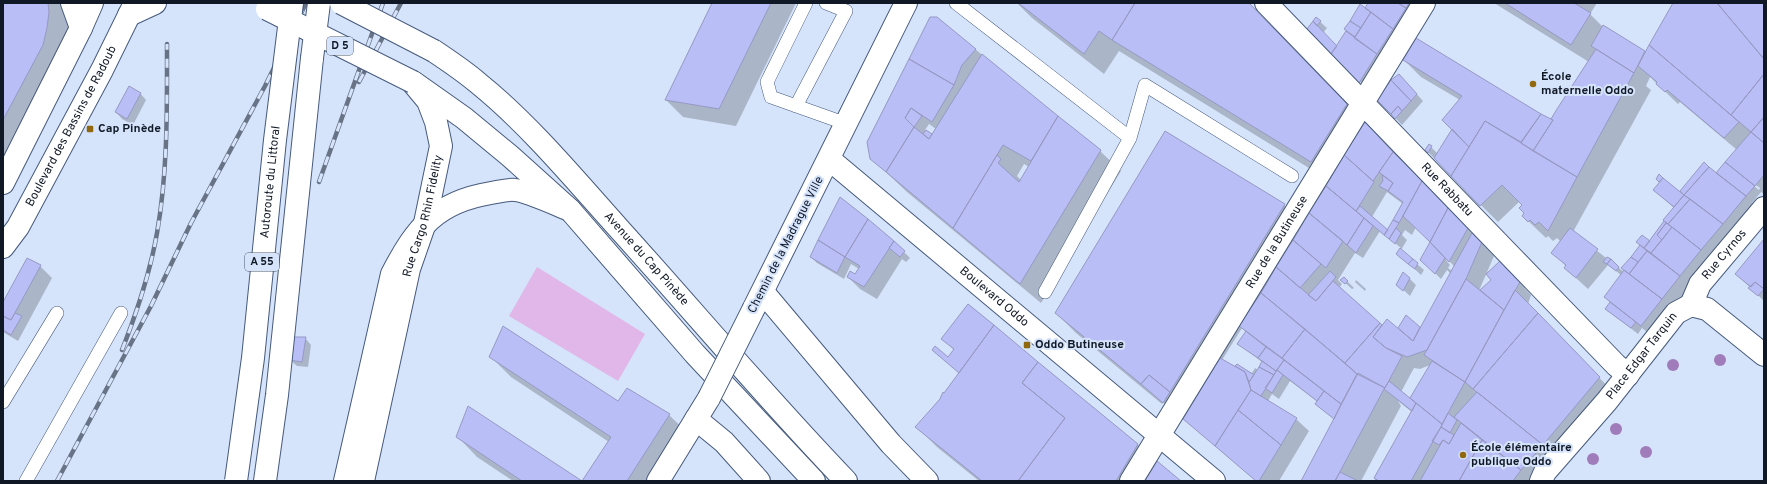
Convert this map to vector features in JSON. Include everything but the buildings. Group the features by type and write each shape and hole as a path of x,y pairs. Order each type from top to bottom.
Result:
{"main road":[{"path":"72,3 81,28"},
{"path":"3,183 81,28 92,3"},
{"path":"132,9 155,3"},
{"name":"Autoroute du Littoral","path":"236,481 253,358 275,140 292,3"},
{"name":"A 55","path":"265,481 277,395 319,3"},
{"name":"Avenue du Cap Pinède","path":"341,3 434,51 479,83 520,121 575,179 677,293 782,415 846,481"},
{"name":"Chemin de la Madrague Ville","path":"658,481 709,398 830,159 906,3"},
{"name":"Rue Rabbatu","path":"1266,3 1610,359 1628,375"},
{"name":"Rue de la Butineuse","path":"1131,481 1424,3"},
{"name":"Rue Cargo Rhin Fidelity","path":"261,6 412,82 428,101 436,122 441,146 425,223 409,268 363,481"},
{"name":"Boulevard des Bassins de Radoub","path":"3,247 18,226 132,9"},
{"name":"Avenue du Cap Pinède","path":"412,82 464,118 570,210 695,354 814,481"},
{"name":"Boulevard Oddo","path":"830,159 1214,481"},
{"path":"345,481 392,274 407,246 425,223 437,213 459,202 479,195 515,190 570,210"},
{"name":"Rue Cyrnos","path":"1691,305 1700,284 1764,208"},
{"path":"759,300 891,444 927,481"},
{"name":"Place Edgar Tarquin","path":"1541,481 1545,472 1628,375 1676,313 1691,305 1707,309 1764,355"},
{"path":"696,419 724,442 759,481"}],"lane":[{"path":"806,3 767,82 771,97 846,124"},
{"path":"796,106 846,11 826,3"},
{"path":"956,3 1130,138"},
{"path":"1045,292 1130,138 1145,85 1292,176"},
{"path":"5,395 57,313"},
{"path":"26,481 121,313"}],"shaded area":[{"path":"537,267 645,334 618,381 509,316"}],"railway":[{"path":"57,481 151,306 191,223 265,86 306,3"},
{"path":"319,182 383,3"},
{"path":"359,82 401,3"},
{"path":"122,350 147,278 161,210 166,139 167,44"}],"place":[{"name":"École maternelle Oddo","path":"1533,84"},
{"name":"Cap Pinède","path":"90,129"},
{"name":"Oddo Butineuse","path":"1027,345"},
{"name":"École élémentaire publique Oddo","path":"1463,455"}]}
